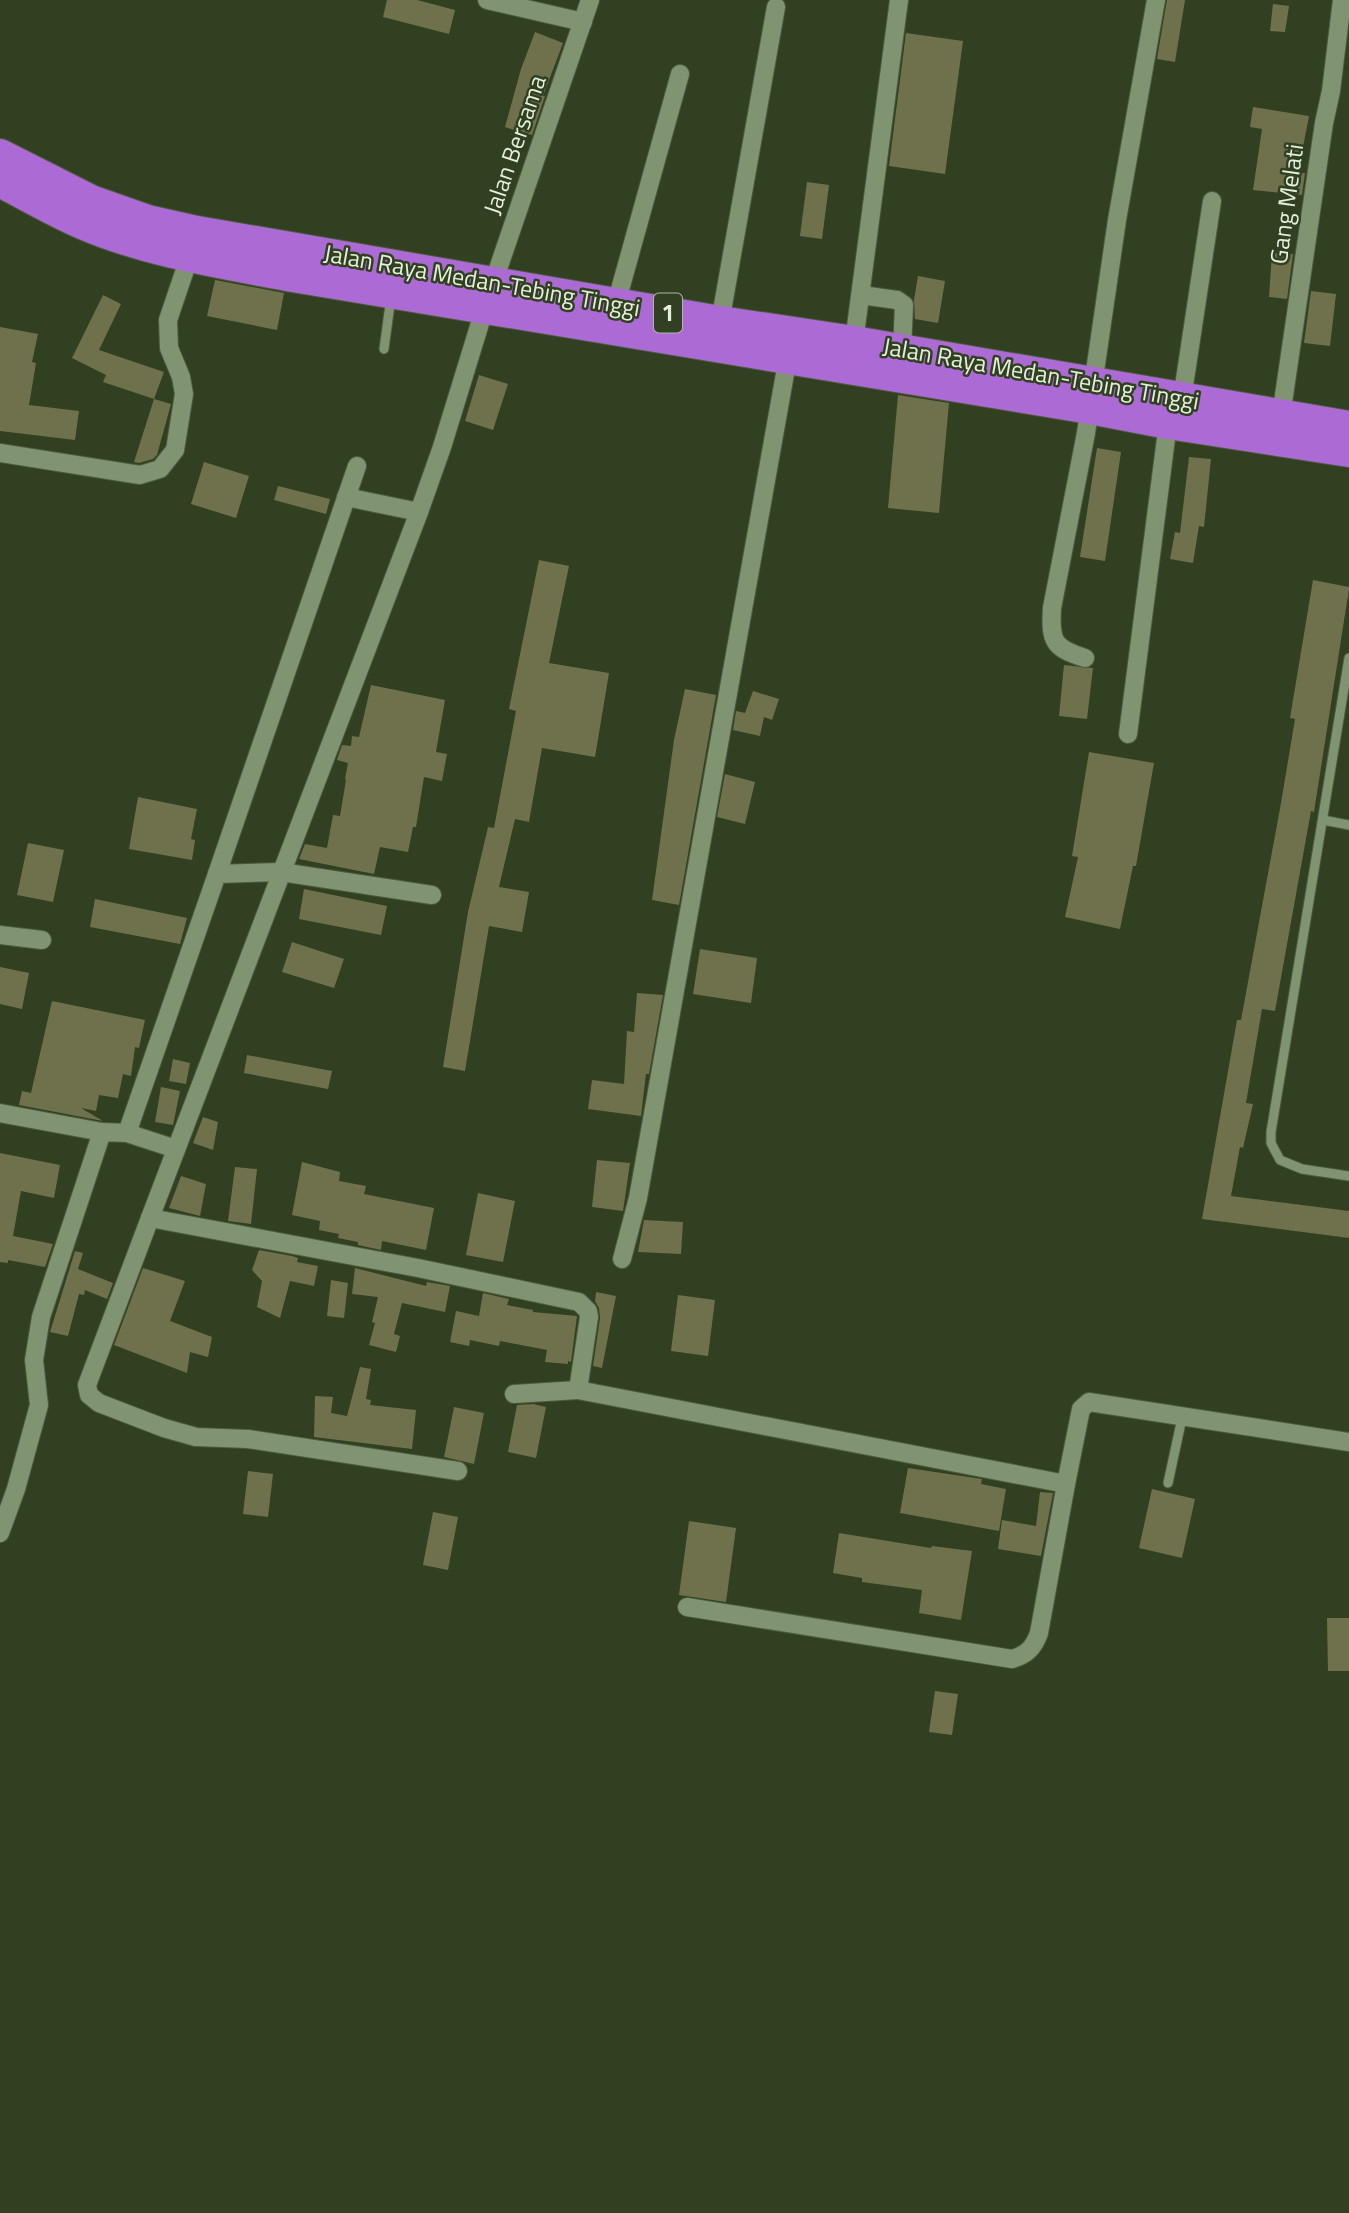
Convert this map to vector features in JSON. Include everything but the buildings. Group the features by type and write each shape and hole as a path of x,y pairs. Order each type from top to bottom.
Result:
{"highway":[{"path":"0,146 45,192"},
{"name":"Jalan Raya Medan-Tebing Tinggi","path":"0,155 45,192"},
{"name":"Jalan Raya Medan-Tebing Tinggi","path":"0,181 91,201 148,220 193,244 392,292 489,295 616,304 736,333 788,357 1092,396 1175,411 1349,451"},
{"path":"0,189 45,192"},
{"name":"Jalan Raya Medan-Tebing Tinggi","path":"193,244 489,295 736,333 854,342 902,350 1092,396"},
{"name":"Jalan Raya Medan-Tebing Tinggi","path":"1175,411 1281,416 1349,427"}],"street":[{"path":"488,0 583,22"},
{"name":"Jalan Bersama","path":"458,1471 248,1439 196,1437 99,1403 92,1398 87,1385 419,512 489,295 590,0"},
{"path":"854,342 899,0"},
{"path":"1085,658 1064,651 1056,644 1051,629 1052,608 1092,396 1117,220 1156,0"},
{"name":"Gang Melati","path":"1281,416 1331,91 1342,0"},
{"path":"736,333 776,7"},
{"path":"616,304 680,74"},
{"path":"1128,734 1175,411 1212,201"},
{"path":"0,453 140,475 160,470 175,450 184,394 181,377 169,348 168,320 193,244"},
{"path":"861,295 897,300 904,305 902,350"},
{"path":"622,1259 638,1198 788,357"},
{"path":"127,1133 357,467"},
{"path":"346,497 419,512"},
{"path":"217,874 281,872 432,895"},
{"path":"0,935 42,940"},
{"path":"0,1113 102,1132 127,1133 176,1149"},
{"path":"0,1533 16,1489 39,1405 34,1360 41,1317 102,1132"},
{"path":"149,1219 418,1268 579,1302 588,1311 589,1317 578,1390"},
{"path":"514,1394 578,1390 1066,1484"},
{"path":"687,1607 1012,1659 1020,1657 1032,1648 1039,1633 1081,1409 1089,1402 1349,1443"}],"lane":[{"path":"384,349 392,292"},
{"path":"1349,659 1271,1132 1271,1143 1280,1160 1290,1165 1349,1176"},
{"path":"1323,820 1349,825"},
{"path":"1168,1483 1182,1418"}]}
